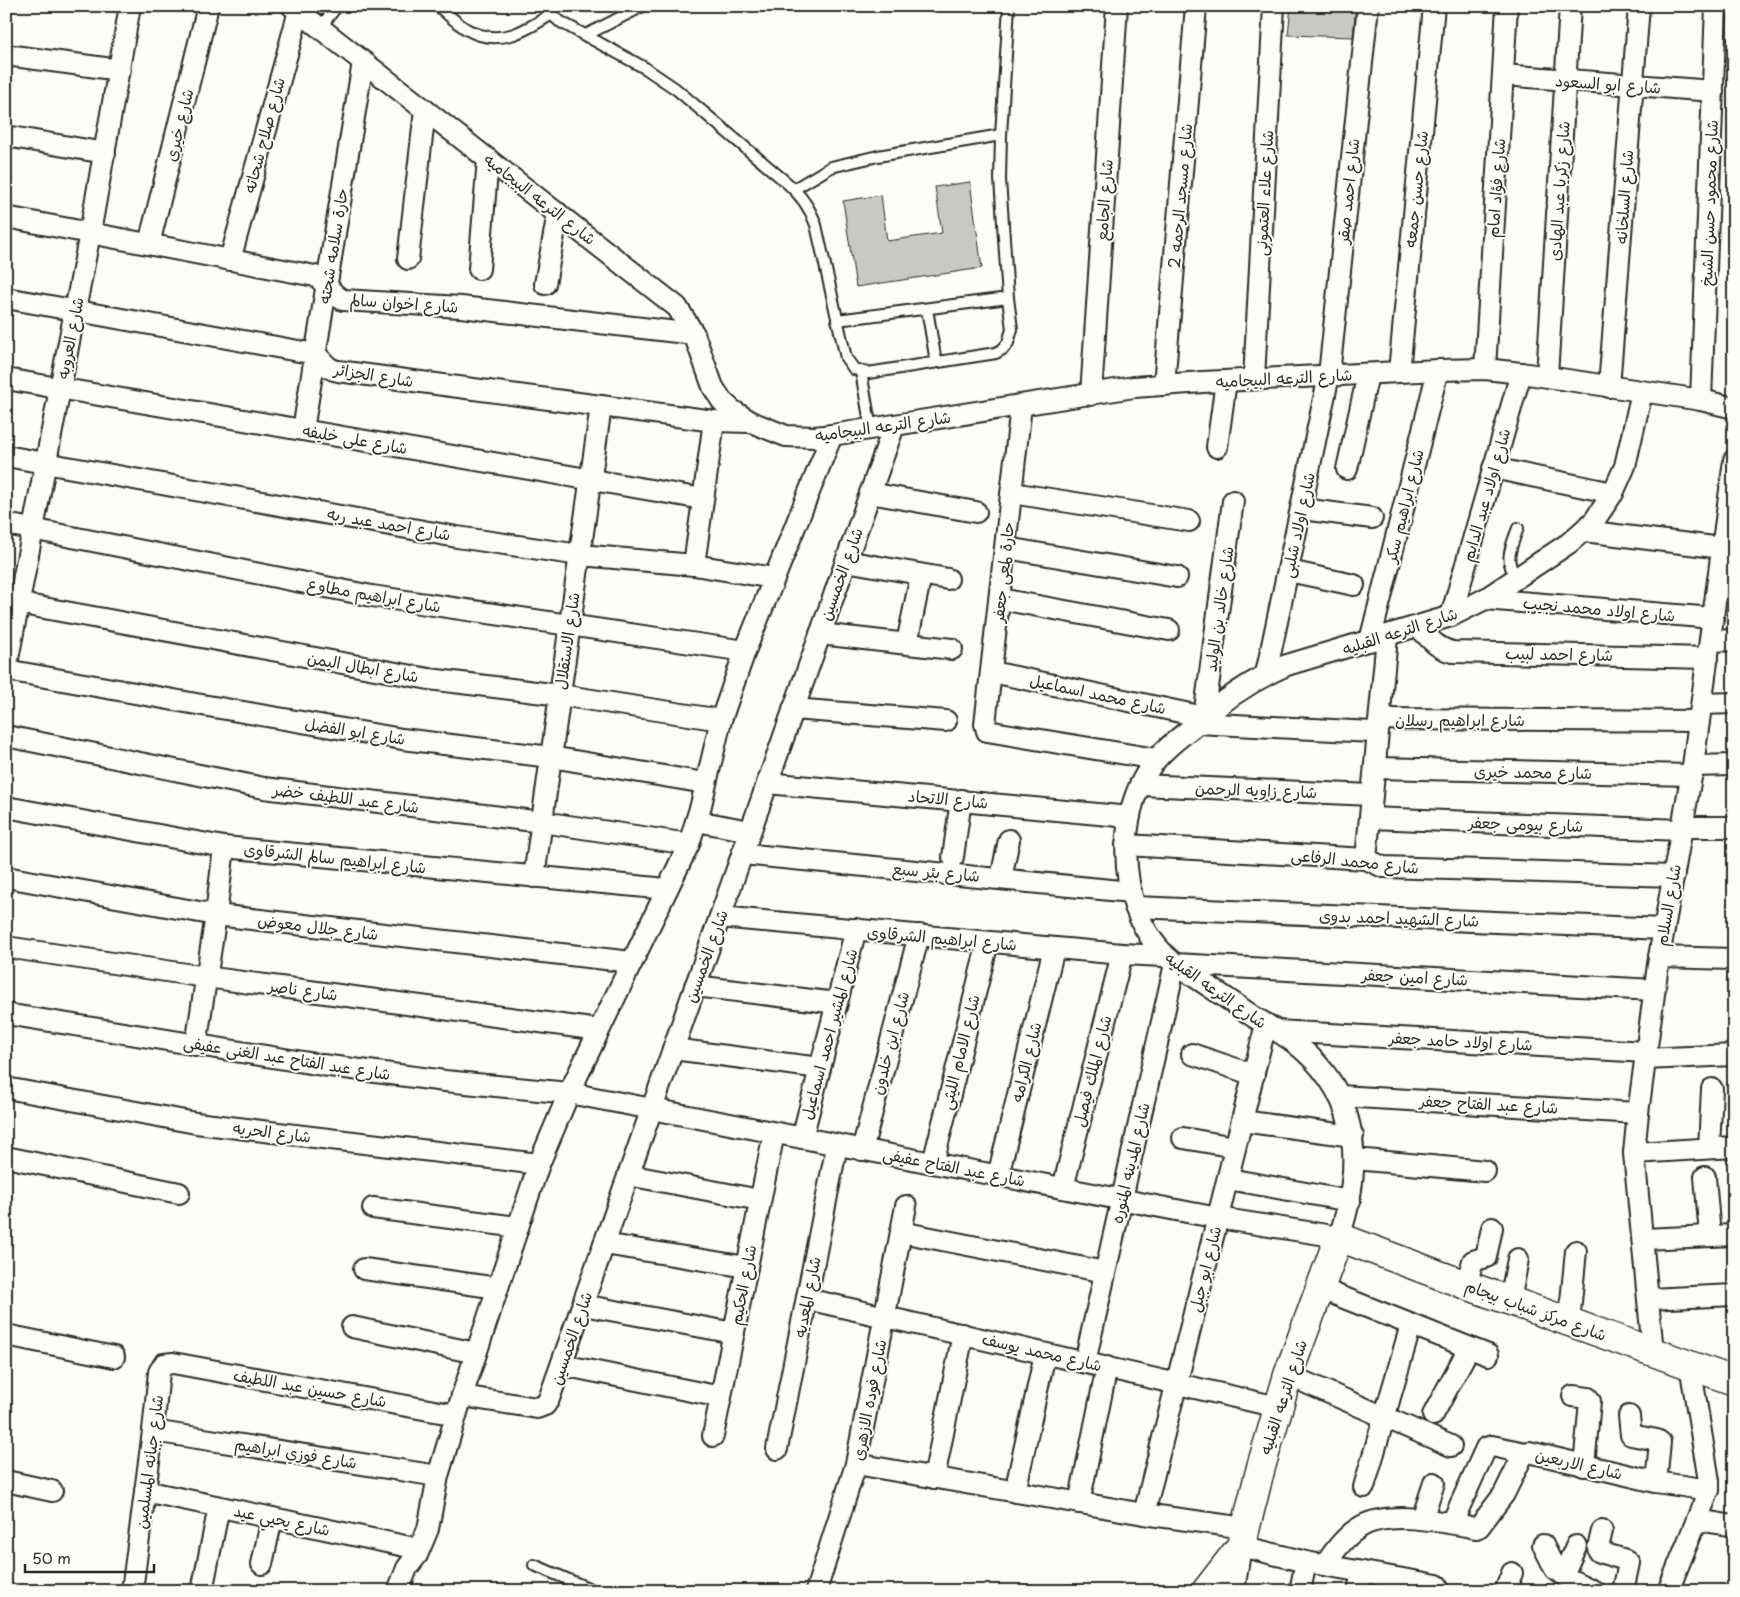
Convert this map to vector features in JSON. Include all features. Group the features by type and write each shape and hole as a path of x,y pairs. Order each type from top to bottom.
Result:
{"main road":[{"name":"شارع مركز شباب بيجام","path":"1340,1237 1510,1301 1653,1352 1717,1372"},
{"name":"شارع الترعه القبليه","path":"1243,1537 1278,1406 1319,1288 1340,1237"},
{"path":"1206,1591 1243,1537"}],"street":[{"name":"شارع العروبه","path":"6,669 12,602 33,529 47,464 105,153 130,6"},
{"name":"شارع خيرى","path":"149,244 208,6"},
{"name":"شارع الجامع","path":"1091,395 1117,6"},
{"name":"شارع مسجد الرحمه 2","path":"1164,385 1196,6"},
{"name":"شارع علاء العتمونى","path":"1254,379 1274,6"},
{"name":"شارع احمد صقر","path":"1329,375 1368,6"},
{"name":"شارع حسن جمعه","path":"1399,372 1434,6"},
{"name":"شارع فؤاد امام","path":"1485,369 1507,6"},
{"name":"شارع زكريا عبد الهادى","path":"1547,376 1570,6"},
{"name":"شارع السلخانه","path":"1610,387 1639,6"},
{"name":"شارع محمود حسن الشيخ","path":"1701,400 1716,6"},
{"name":"شارع الترعه البيجاميه","path":"295,9 677,306 694,334 713,387 722,401 751,422 786,436 815,437 894,426 1134,387 1438,370 1485,369 1547,376 1701,400 1734,408"},
{"name":"شارع صلاح شحاته","path":"230,260 295,9"},
{"path":"6,55 120,70"},
{"name":"حارة سلامه شحته","path":"302,430 363,62"},
{"name":"شارع ابو السعود","path":"1503,76 1713,91"},
{"path":"408,259 425,110"},
{"path":"6,136 105,153"},
{"path":"479,269 488,159"},
{"path":"545,284 558,213"},
{"name":"شارع اخوان سالم","path":"6,217 315,276 327,284 334,294 343,300 461,307 694,334"},
{"name":"شارع الجزائر","path":"6,298 315,354 332,370 601,406 714,420 751,422"},
{"name":"شارع ابراهيم سكر","path":"1366,859 1378,728 1379,639 1438,370"},
{"name":"شارع اولاد عبد الدايم","path":"1451,616 1521,373"},
{"path":"1347,469 1368,374"},
{"name":"شارع اولاد شلبى","path":"1266,674 1329,375"},
{"name":"شارع على خليفه","path":"6,379 703,498"},
{"path":"1217,447 1226,381"},
{"name":"شارع الترعه القبليه","path":"1340,1237 1350,1201 1355,1159 1353,1136 1340,1096 1323,1070 1301,1048 1170,960 1146,929 1133,899 1126,864 1126,845 1130,816 1140,785 1156,759 1234,693 1266,674 1286,666 1451,616 1485,599 1570,543 1594,520 1614,493 1625,466 1642,392"},
{"name":"شارع الاستقلال","path":"534,877 601,406"},
{"name":"حارة لمعى جعفر","path":"1021,406 985,724 987,731 1156,759"},
{"path":"694,566 714,420"},
{"name":"شارع الخمسين","path":"459,1405 541,1407 550,1399 894,426"},
{"path":"398,1591 407,1568 419,1549 428,1529 438,1476 459,1405 539,1164 569,1093 689,844 721,720 745,651 832,434"},
{"name":"شارع احمد عبد ربه","path":"6,456 447,535 580,555 694,566 774,578"},
{"name":"شارع السلام","path":"1653,1352 1634,1153 1659,958 1693,771 1713,618 1726,569 1722,548 1731,502 1734,460"},
{"path":"1493,468 1614,493"},
{"path":"870,493 976,512"},
{"path":"1012,493 1189,521"},
{"name":"شارع خالد بن الوليد","path":"1201,720 1233,501"},
{"path":"1302,508 1372,518"},
{"name":"شارع ابراهيم مطاوع","path":"6,524 372,596 745,651"},
{"path":"1584,531 1722,548"},
{"path":"1006,548 1177,578"},
{"path":"846,562 948,580"},
{"path":"1289,571 1354,585"},
{"path":"907,643 921,575"},
{"path":"1000,599 1169,630"},
{"name":"شارع اولاد محمد نجيب","path":"1485,599 1713,618"},
{"name":"شارع ابطال اليمن","path":"12,602 429,679 560,695 721,720"},
{"name":"شارع احمد لبيب","path":"1419,627 1436,645 1444,650 1453,652 1709,649 1734,640"},
{"path":"820,634 952,649"},
{"name":"شارع ابو الفضل","path":"6,669 202,706 402,740 551,757 705,783"},
{"name":"شارع محمد اسماعيل","path":"992,672 1201,720"},
{"path":"1701,712 1734,703"},
{"path":"793,709 946,721"},
{"name":"شارع ابراهيم رسلان","path":"1201,720 1373,732 1385,719 1701,712"},
{"name":"شارع عبد اللطيف خضر","path":"6,736 264,788 542,822 689,844"},
{"name":"شارع محمد خيرى","path":"1375,768 1693,771 1734,765"},
{"name":"شارع الاتحاد","path":"767,783 1130,816"},
{"name":"شارع زاويه الرحمن","path":"1140,785 1372,795"},
{"path":"953,857 961,800"},
{"name":"شارع ابراهيم سالم الشرقاوى","path":"6,808 224,847 667,889"},
{"name":"شارع بيومى جعفر","path":"1370,818 1682,829 1734,827"},
{"path":"696,821 750,831"},
{"path":"1001,878 1009,840"},
{"name":"شارع محمد الرفاعى","path":"1126,845 1366,859 1383,867 1674,876"},
{"path":"196,1045 216,915 224,847"},
{"name":"شارع بئر سبع","path":"742,854 1001,878 1133,899"},
{"name":"شارع جلال معوض","path":"6,877 216,915 632,962"},
{"name":"شارع الشهيد احمد بدوى","path":"1133,899 1664,929"},
{"name":"شارع ابراهيم الشرقاوى","path":"720,917 1170,960"},
{"name":"شارع المشير احمد اسماعيل","path":"802,1138 856,930"},
{"name":"شارع ابن خلدون","path":"862,1150 919,936"},
{"name":"شارع الامام الليثى","path":"933,1163 988,942"},
{"name":"شارع ناصر","path":"6,947 599,1030"},
{"name":"شارع الكرامه","path":"998,1176 1054,948"},
{"name":"شارع الملك فيصل","path":"1063,1188 1122,954"},
{"path":"1659,958 1734,959"},
{"name":"شارع امين جعفر","path":"1170,960 1654,990"},
{"name":"شارع المدينه المنوره","path":"1085,1362 1122,1199 1170,960"},
{"path":"695,986 837,1003"},
{"name":"شارع عبد الفتاح عبد الغنى عفيفى","path":"6,1014 341,1068 445,1081 569,1093"},
{"name":"شارع اولاد حامد جعفر","path":"1271,1028 1646,1056 1734,1055"},
{"name":"شارع ابو جبل","path":"1144,1514 1254,1075 1271,1028"},
{"path":"673,1048 820,1068"},
{"path":"1192,1054 1254,1075"},
{"name":"شارع الحريه","path":"6,1088 196,1123 539,1164"},
{"path":"1708,1148 1712,1090"},
{"name":"شارع عبد الفتاح عفيفى","path":"569,1093 1218,1218 1340,1237"},
{"name":"شارع عبد الفتاح جعفر","path":"1340,1096 1638,1113"},
{"path":"1242,1121 1353,1136"},
{"name":"شارع الحكيم","path":"713,1436 774,1133"},
{"path":"1182,1138 1236,1147"},
{"name":"شارع المعديه","path":"777,1448 837,1145"},
{"path":"1634,1153 1734,1146"},
{"path":"6,1157 179,1193"},
{"path":"1355,1159 1485,1171"},
{"path":"628,1176 760,1200"},
{"path":"1705,1177 1710,1236"},
{"path":"1228,1179 1350,1201"},
{"name":"شارع فوده الازهرى","path":"816,1591 856,1464 906,1206"},
{"path":"373,1208 518,1227"},
{"path":"1466,1285 1472,1261 1483,1259 1487,1255 1492,1228"},
{"path":"901,1232 1105,1272"},
{"path":"1643,1239 1734,1235"},
{"path":"604,1244 747,1268"},
{"path":"1569,1322 1576,1251"},
{"path":"1510,1301 1518,1259"},
{"path":"364,1269 498,1288"},
{"path":"1319,1288 1478,1351 1433,1415"},
{"path":"1648,1299 1734,1295"},
{"name":"شارع محمد يوسف","path":"807,1299 1278,1406"},
{"path":"583,1305 734,1334"},
{"path":"1364,1487 1410,1324"},
{"path":"352,1327 476,1353"},
{"path":"934,1478 963,1334"},
{"path":"6,1335 114,1357"},
{"path":"1015,1492 1045,1354"},
{"name":"شارع حسين عبد اللطيف","path":"164,1364 174,1363 459,1405"},
{"name":"شارع جبانه المسلمين","path":"132,1591 159,1372 164,1364"},
{"path":"562,1365 721,1397"},
{"path":"1078,1503 1108,1367"},
{"path":"1668,1591 1709,1490 1717,1372"},
{"path":"1288,1376 1451,1446"},
{"path":"1573,1396 1588,1398 1590,1401 1584,1466"},
{"path":"1629,1416 1631,1435 1660,1442 1656,1482"},
{"name":"شارع فوزي ابراهيم","path":"153,1431 438,1476"},
{"path":"1452,1523 1486,1448 1492,1446 1525,1453"},
{"name":"شارع الاربعين","path":"1315,1564 1362,1525 1382,1518 1422,1519 1476,1528 1481,1526 1504,1494 1525,1453 1529,1452 1656,1482 1709,1490"},
{"path":"856,1464 1144,1514 1243,1537 1360,1581 1437,1585"},
{"path":"1422,1519 1434,1483"},
{"path":"7,1484 52,1491"},
{"name":"شارع يحيي عيد","path":"145,1491 419,1549"},
{"path":"202,1591 219,1507"},
{"path":"262,1564 272,1518"},
{"path":"1698,1520 1734,1526"},
{"path":"1602,1531 1598,1548 1599,1552 1629,1562 1623,1591"},
{"name":"شارع الترعه القبليه","path":"1234,1591 1243,1537"},
{"path":"1543,1545 1555,1569 1592,1590"},
{"path":"1563,1575 1576,1546"},
{"path":"1300,1591 1315,1564"}],"lane":[{"path":"320,28 337,6"},
{"path":"438,6 467,30 495,37 504,37 522,32 550,15"},
{"path":"542,6 550,15 584,36 645,68 676,89 794,189 808,206 816,225 846,358 854,369 868,373 996,353 1008,344 1012,329 1001,201 1001,135 1009,6"},
{"path":"584,36 642,6"},
{"path":"794,189 831,168 878,156 1001,135"},
{"path":"837,320 1008,298"},
{"path":"927,309 936,362"},
{"path":"861,372 871,429"},
{"path":"1518,528 1509,557 1510,568 1518,577"},
{"path":"534,1565 595,1591"}],"building":[{"path":"1291,6 1356,6 1353,37 1288,35"},
{"path":"970,182 982,268 856,287 843,201 881,195 887,241 942,233 935,187"}]}
